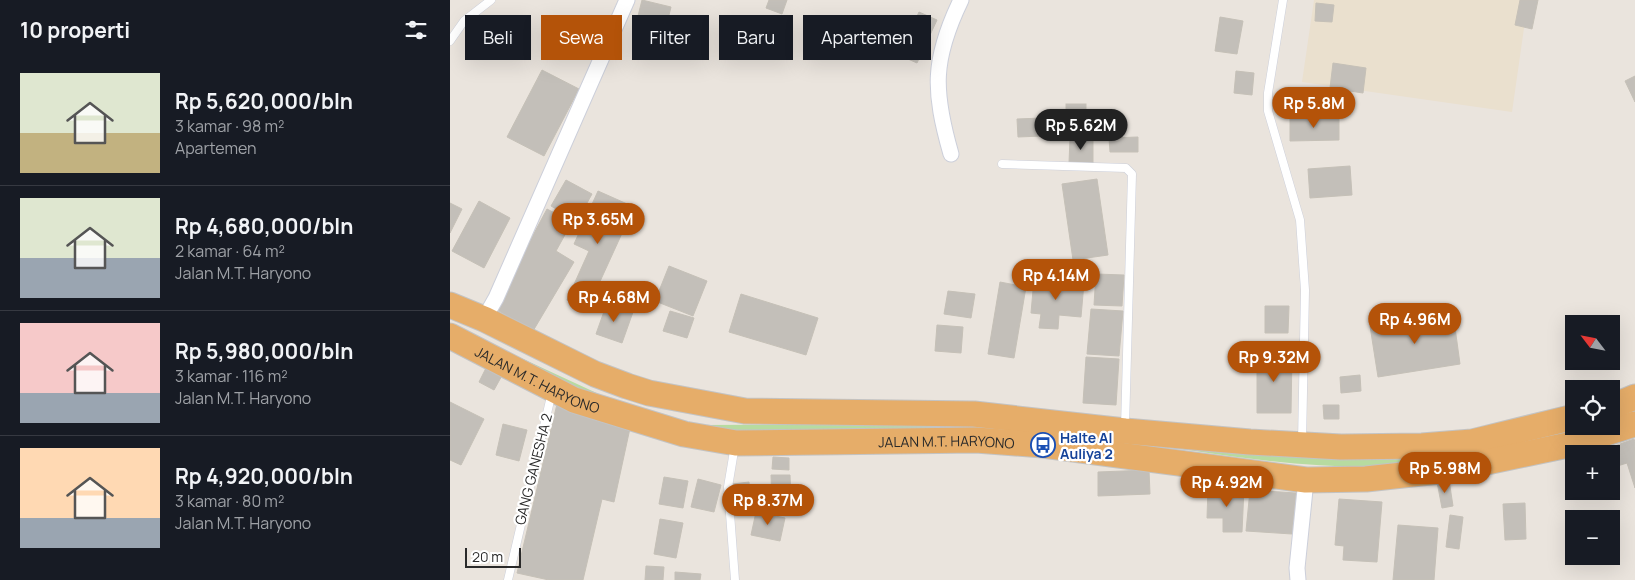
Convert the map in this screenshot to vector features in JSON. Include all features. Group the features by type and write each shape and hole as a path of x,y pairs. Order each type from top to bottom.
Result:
{"highway":[{"name":"JALAN M.T. HARYONO","path":"450,305 484,319 595,374 649,393 745,411 974,414 1125,431 1250,442 1302,443 1341,447 1422,446 1472,442 1565,419"},
{"name":"JALAN M.T. HARYONO","path":"450,336 574,400 684,434 736,443 976,440 1043,445 1306,480 1366,480 1449,470 1568,445 1635,424"},
{"path":"1620,403 1635,397"},
{"path":"974,414 976,440"}],"street":[{"path":"484,319 496,298 627,0"},
{"path":"951,154 937,97 940,49 961,0"},
{"path":"1298,580 1297,568 1306,480"}],"lane":[{"path":"450,41 464,21 491,0"},
{"path":"1283,0 1268,93 1268,110 1300,220 1305,290 1302,443"},
{"path":"1002,164 1126,168 1132,174 1125,431"},
{"name":"GANG GANESHA 2","path":"508,580 552,388"},
{"path":"734,580 728,487 736,443"}],"shaded area":[{"path":"1314,0 1528,0 1512,112 1302,82"}],"green space":[{"path":"495,346 629,408 700,425 949,424 949,431 698,430 627,414"},
{"path":"1565,428 1565,434 1456,459 1399,466 1370,467 1278,462 1126,440 1372,460 1399,459"}],"building":[{"path":"642,0 671,7 669,15 638,15"},
{"path":"769,0 787,0 782,14 766,8"},
{"path":"1520,0 1538,0 1532,29 1515,25"},
{"path":"1316,3 1334,5 1332,22 1315,21"},
{"path":"931,17 937,20 931,33"},
{"path":"1220,17 1243,21 1237,54 1215,51"},
{"path":"1333,63 1366,68 1363,93 1330,88"},
{"path":"542,70 579,89 544,156 507,137"},
{"path":"1236,71 1254,73 1252,95 1234,93"},
{"path":"1635,76 1635,102 1625,81"},
{"path":"1066,104 1086,104 1086,128 1066,128"},
{"path":"1339,117 1339,140 1290,141 1290,118"},
{"path":"1042,118 1042,136 1018,137 1017,119"},
{"path":"1138,137 1138,152 1110,152 1109,138"},
{"path":"1070,138 1093,139 1093,163 1069,163"},
{"path":"1350,166 1352,195 1310,198 1308,169"},
{"path":"1097,179 1108,255 1073,260 1062,184"},
{"path":"566,180 592,194 577,221 551,206"},
{"path":"598,191 634,207 587,310 567,300 589,251 574,244"},
{"path":"479,201 510,218 484,268 452,251"},
{"path":"450,203 462,209 450,233"},
{"path":"547,209 572,222 556,251 574,262 533,331 494,308"},
{"path":"669,266 707,281 693,316 655,301"},
{"path":"1096,274 1124,275 1122,306 1094,305"},
{"path":"1034,279 1084,283 1081,317 1059,315 1058,329 1039,328 1041,314 1031,313"},
{"path":"1000,282 1026,287 1014,358 988,354"},
{"path":"948,291 975,294 971,318 944,314"},
{"path":"741,294 818,318 806,355 729,332"},
{"path":"607,303 633,312 622,343 596,334"},
{"path":"1265,306 1289,306 1288,333 1265,333"},
{"path":"1091,309 1123,311 1119,356 1087,354"},
{"path":"670,311 694,318 687,338 663,331"},
{"path":"1453,313 1460,364 1378,377 1370,326"},
{"path":"937,325 963,327 961,353 935,351"},
{"path":"1257,353 1292,354 1291,413 1257,413"},
{"path":"1086,357 1119,359 1116,405 1083,403"},
{"path":"489,362 505,370 494,390 479,382"},
{"path":"1360,375 1361,391 1341,393 1340,377"},
{"path":"450,402 484,419 461,465 450,460"},
{"path":"557,404 632,419 614,502 602,499 583,580 549,580 517,573"},
{"path":"1323,405 1339,405 1339,419 1324,419"},
{"path":"503,424 527,430 519,461 496,455"},
{"path":"1634,439 1635,488 1627,463 1620,465 1620,445 1617,445"},
{"path":"773,457 789,458 789,470 772,469"},
{"path":"1149,470 1150,494 1098,496 1098,472"},
{"path":"771,475 790,475 791,501 772,502"},
{"path":"664,477 688,481 683,508 659,504"},
{"path":"698,479 721,485 714,512 691,507"},
{"path":"1449,480 1453,506 1442,508 1437,482"},
{"path":"749,482 751,513 735,515 733,484"},
{"path":"1208,488 1244,489 1242,532 1223,532 1223,518 1207,518"},
{"path":"1250,490 1296,493 1292,534 1246,531"},
{"path":"1339,499 1382,502 1377,562 1343,560 1344,546 1335,545"},
{"path":"1525,503 1526,539 1505,540 1503,504"},
{"path":"756,512 785,518 780,541 751,535"},
{"path":"1450,515 1463,517 1459,549 1446,547"},
{"path":"660,519 683,523 676,558 654,554"},
{"path":"1398,525 1438,528 1434,580 1393,580"},
{"path":"646,566 664,567 663,580 645,580"},
{"path":"675,572 701,574 700,580 675,580"}],"place":[{"name":"Halte Al Auliya 2","path":"1043,445"}]}
